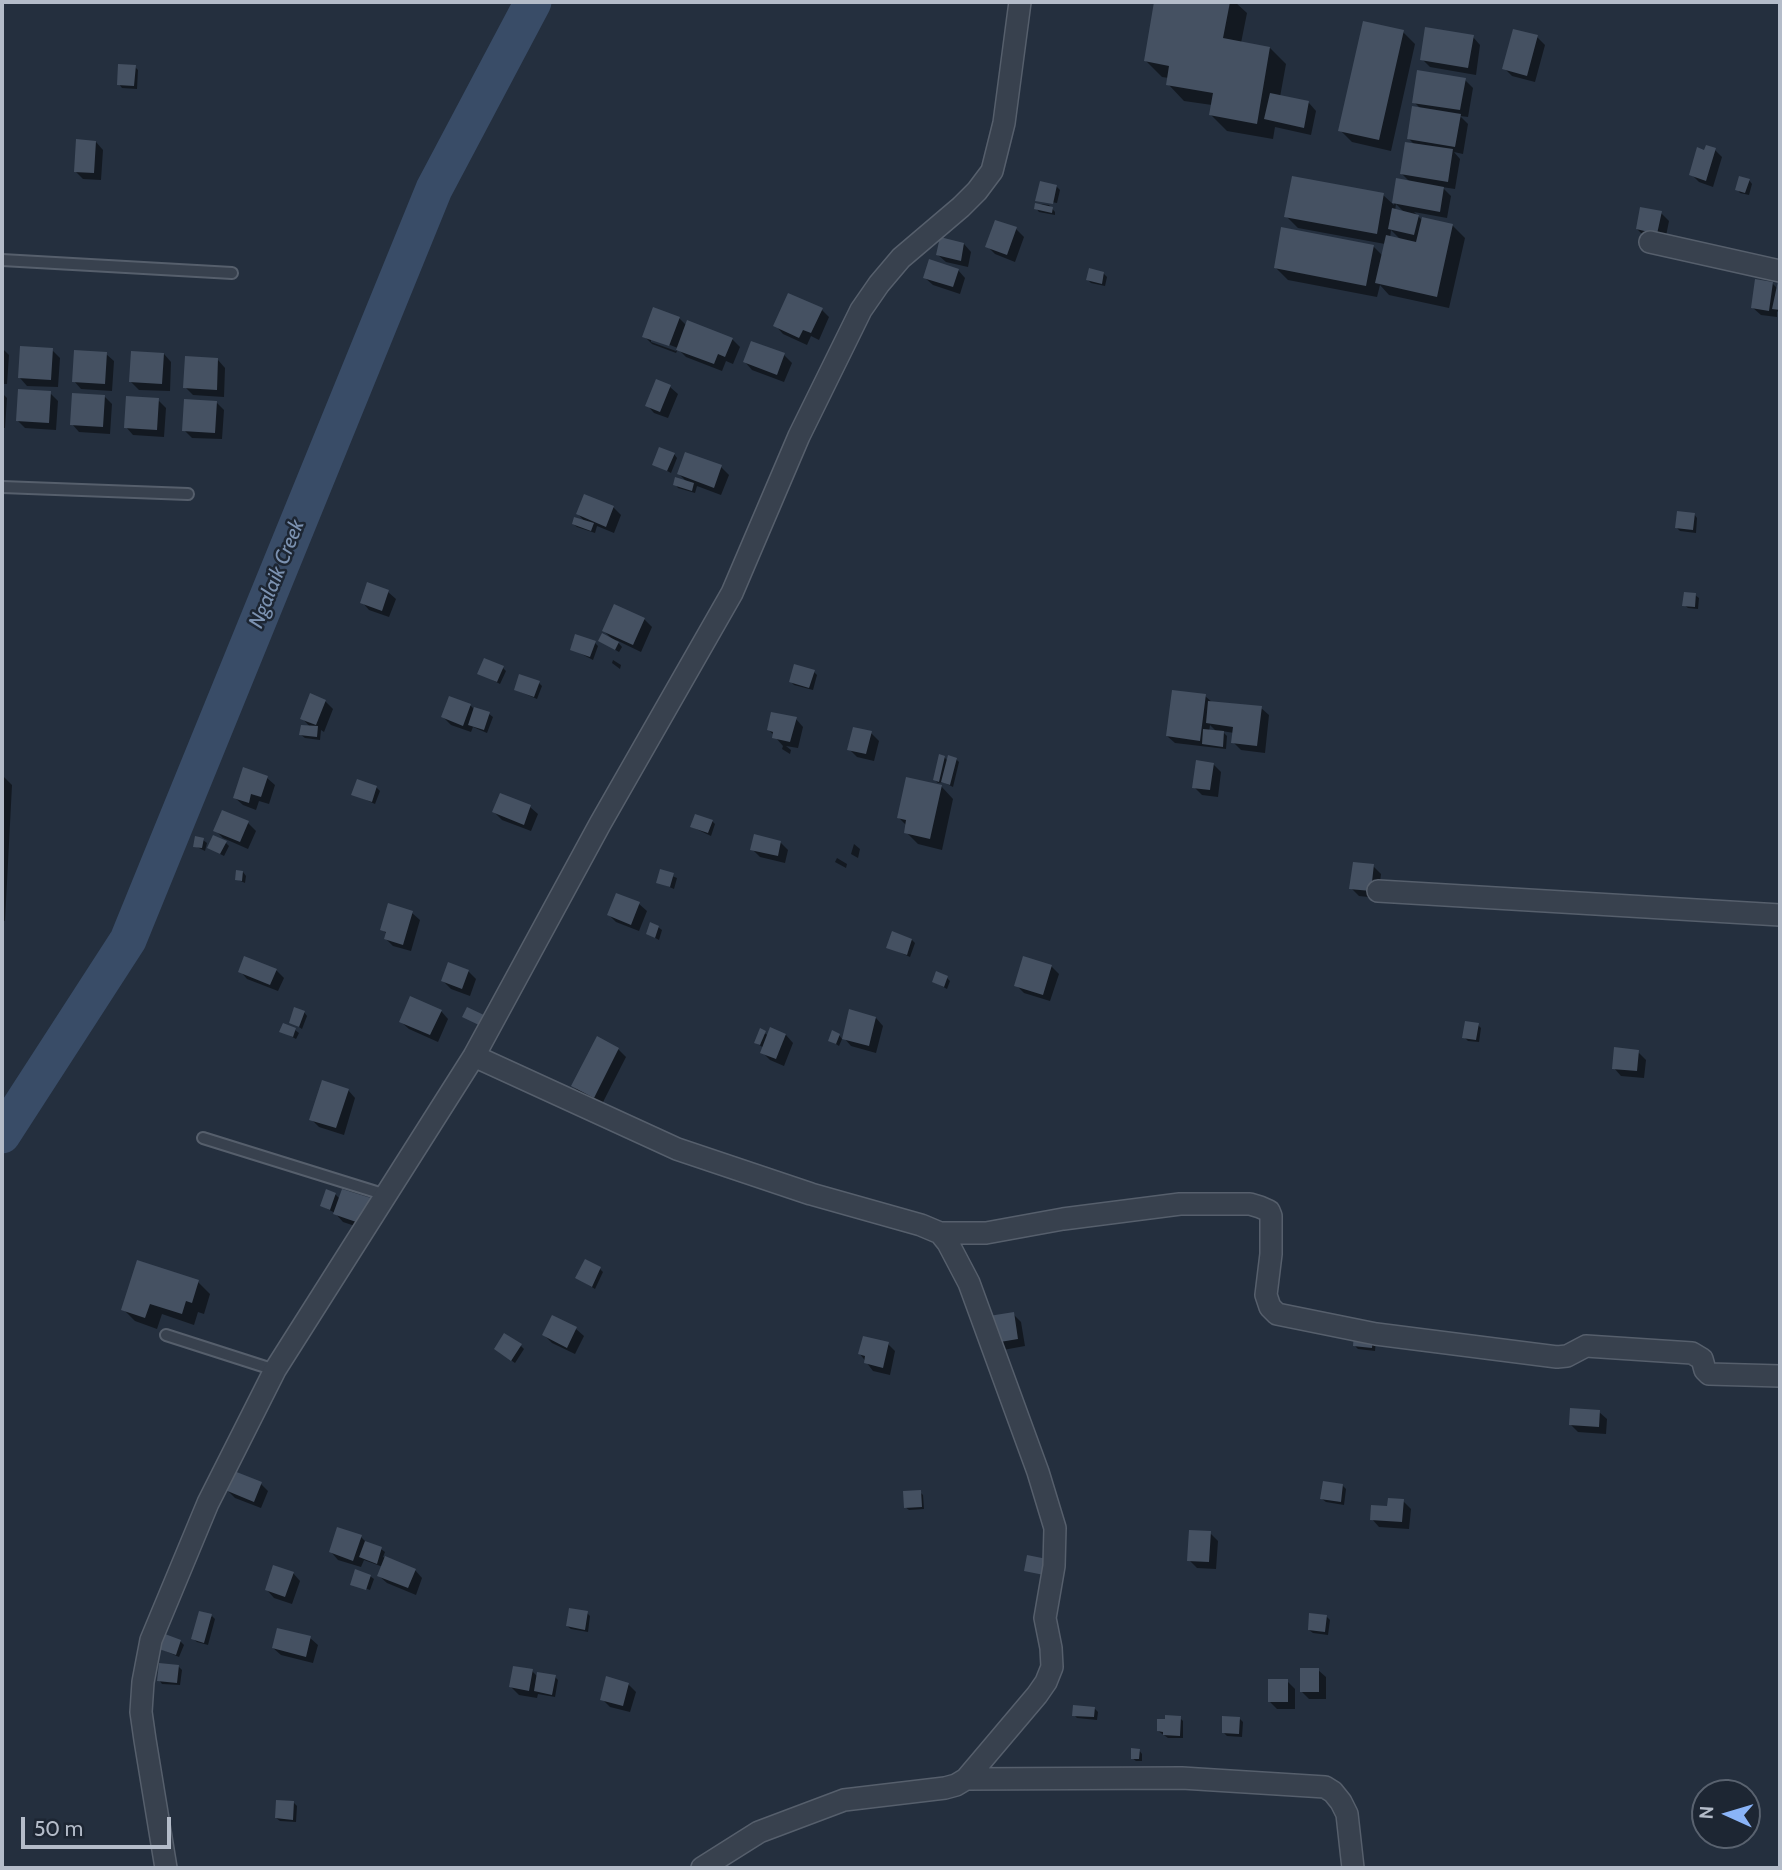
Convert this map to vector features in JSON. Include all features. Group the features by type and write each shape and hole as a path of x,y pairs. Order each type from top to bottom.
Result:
{"street":[{"path":"166,1868 141,1712 143,1682 151,1640 208,1503 275,1370 474,1056 600,824 732,593 799,436 861,310 878,284 901,258 961,207 992,172 1004,123 1020,2"},
{"path":"1650,242 1780,271"},
{"path":"1378,891 1780,915"},
{"path":"474,1056 677,1149 811,1194 921,1225 940,1234 948,1243 969,1283 1038,1472 1055,1528 1054,1566 1045,1618 1052,1667 1037,1695 966,1779"},
{"path":"940,1234 986,1233 1063,1219 1180,1204 1250,1204 1260,1206 1271,1216 1271,1254 1266,1295 1270,1307 1278,1314 1377,1334 1557,1357 1567,1356 1586,1346 1692,1353 1702,1359 1709,1374 1780,1376"},
{"path":"702,1868 759,1832 844,1800 945,1788 966,1779 1182,1778 1325,1787 1341,1802 1347,1814 1353,1868"}],"lane":[{"path":"2,260 232,273"},
{"path":"2,486 188,494"},
{"path":"202,1138 386,1195"},
{"path":"166,1335 275,1370"}],"building":[{"path":"1154,2 1230,2 1223,38 1270,47 1257,124 1209,115 1213,93 1166,85 1169,66 1144,61"},
{"path":"1363,21 1404,30 1379,140 1338,131"},
{"path":"1425,27 1474,35 1468,68 1420,60"},
{"path":"1513,29 1538,35 1527,76 1502,69"},
{"path":"118,64 136,65 134,86 117,85"},
{"path":"1417,70 1466,78 1460,110 1412,103"},
{"path":"1270,93 1309,101 1304,128 1264,119"},
{"path":"1412,106 1461,114 1455,147 1407,139"},
{"path":"76,139 96,141 94,173 74,172"},
{"path":"1405,142 1453,149 1448,182 1400,174"},
{"path":"1706,145 1716,148 1706,181 1689,175 1697,147 1704,150"},
{"path":"1292,176 1384,193 1377,234 1284,217"},
{"path":"1739,176 1750,179 1745,193 1735,190"},
{"path":"1396,178 1444,187 1440,212 1392,203"},
{"path":"1040,181 1057,185 1053,204 1035,201"},
{"path":"1035,203 1053,207 1052,213 1034,209"},
{"path":"1640,207 1662,211 1657,234 1636,229"},
{"path":"1392,208 1419,215 1414,235 1388,229"},
{"path":"1422,217 1453,224 1437,297 1375,283 1386,235 1416,242"},
{"path":"995,220 1017,227 1007,255 985,247"},
{"path":"1281,227 1374,245 1366,286 1274,268"},
{"path":"940,237 964,243 961,261 936,255"},
{"path":"929,259 959,269 953,287 923,278"},
{"path":"1089,268 1104,272 1102,284 1086,280"},
{"path":"1755,279 1773,282 1769,311 1751,308"},
{"path":"1778,281 1780,282 1780,310 1772,309"},
{"path":"788,293 823,308 811,333 803,330 799,338 773,326"},
{"path":"653,307 680,317 669,346 642,337"},
{"path":"687,320 733,338 725,357 718,354 714,364 676,350"},
{"path":"751,341 785,353 777,375 743,362"},
{"path":"20,346 53,348 51,380 18,378"},
{"path":"74,350 107,352 105,384 72,382"},
{"path":"131,351 164,353 162,384 129,382"},
{"path":"185,356 218,358 217,390 183,388"},
{"path":"656,379 671,385 660,412 645,406"},
{"path":"18,389 51,391 49,423 16,421"},
{"path":"72,393 105,395 103,427 70,425"},
{"path":"126,396 159,398 157,430 124,428"},
{"path":"184,399 217,401 215,433 182,431"},
{"path":"659,447 675,453 667,471 652,465"},
{"path":"685,452 722,465 714,488 677,474"},
{"path":"675,477 694,483 692,491 673,485"},
{"path":"584,494 614,506 606,527 576,514"},
{"path":"1677,511 1695,513 1693,530 1675,528"},
{"path":"574,517 594,523 591,531 572,524"},
{"path":"367,582 389,590 382,611 360,603"},
{"path":"1684,592 1696,593 1695,607 1682,606"},
{"path":"614,604 645,618 633,645 602,631"},
{"path":"602,633 619,642 615,650 598,641"},
{"path":"575,634 596,641 590,657 570,650"},
{"path":"484,658 504,666 497,682 477,674"},
{"path":"794,664 815,670 809,688 789,682"},
{"path":"519,674 540,681 534,697 514,690"},
{"path":"1172,690 1206,694 1200,741 1166,736"},
{"path":"310,693 326,700 316,725 300,719"},
{"path":"449,696 471,704 463,726 441,717"},
{"path":"1208,701 1262,706 1257,746 1231,743 1233,727 1206,723"},
{"path":"474,707 490,712 484,730 468,725"},
{"path":"771,712 797,717 790,742 772,738 773,732 767,730"},
{"path":"301,725 318,726 317,737 299,735"},
{"path":"853,727 872,731 866,754 847,750"},
{"path":"1203,729 1224,731 1223,747 1202,744"},
{"path":"939,754 945,756 939,782 933,780"},
{"path":"948,755 957,758 950,785 941,782"},
{"path":"1196,760 1214,763 1210,790 1192,788"},
{"path":"243,767 268,776 261,797 251,794 249,803 233,798"},
{"path":"906,777 942,785 930,839 904,833 906,820 897,818"},
{"path":"357,779 377,786 372,802 351,795"},
{"path":"500,793 531,805 524,825 492,812"},
{"path":"222,810 249,821 240,842 213,831"},
{"path":"695,814 713,820 708,833 690,827"},
{"path":"754,834 781,841 778,856 750,850"},
{"path":"213,835 227,841 220,854 207,848"},
{"path":"195,836 204,838 202,848 193,847"},
{"path":"1353,862 1374,864 1371,891 1349,889"},
{"path":"660,869 674,873 670,887 656,883"},
{"path":"236,870 243,871 242,881 235,880"},
{"path":"616,893 640,902 631,925 607,915"},
{"path":"388,903 413,911 403,945 384,939 386,932 380,930"},
{"path":"650,922 659,926 655,938 646,934"},
{"path":"892,931 912,939 907,955 886,948"},
{"path":"244,956 277,969 270,985 238,972"},
{"path":"1023,956 1052,965 1043,995 1014,986"},
{"path":"448,962 469,970 462,989 441,981"},
{"path":"936,971 948,976 944,987 932,982"},
{"path":"410,996 442,1010 430,1035 399,1022"},
{"path":"294,1007 305,1011 299,1027 289,1023"},
{"path":"467,1007 486,1016 481,1026 462,1017"},
{"path":"849,1009 876,1017 869,1046 842,1039"},
{"path":"1465,1021 1479,1023 1476,1040 1462,1038"},
{"path":"283,1023 296,1028 293,1037 279,1032"},
{"path":"770,1027 786,1034 776,1059 760,1053"},
{"path":"760,1028 766,1031 760,1045 754,1043"},
{"path":"832,1030 840,1034 836,1044 828,1041"},
{"path":"597,1036 619,1048 594,1098 571,1086"},
{"path":"1614,1047 1639,1050 1637,1071 1612,1069"},
{"path":"322,1080 349,1089 336,1128 309,1120"},
{"path":"326,1189 336,1193 330,1210 320,1206"},
{"path":"342,1189 371,1198 362,1224 333,1214"},
{"path":"585,1259 601,1267 592,1287 575,1278"},
{"path":"137,1260 199,1280 192,1303 186,1301 182,1314 150,1304 145,1318 121,1310"},
{"path":"1014,1312 1018,1339 994,1343 989,1316"},
{"path":"552,1315 577,1327 567,1348 542,1335"},
{"path":"504,1333 522,1344 511,1361 494,1349"},
{"path":"1354,1333 1373,1335 1372,1348 1353,1346"},
{"path":"863,1336 889,1342 883,1368 864,1363 865,1356 858,1354"},
{"path":"1570,1408 1600,1410 1599,1427 1569,1425"},
{"path":"234,1471 262,1482 254,1502 225,1490"},
{"path":"1323,1481 1343,1484 1341,1502 1320,1499"},
{"path":"921,1490 922,1507 904,1508 903,1491"},
{"path":"1388,1498 1404,1499 1402,1522 1370,1520 1371,1505 1387,1506"},
{"path":"337,1527 362,1535 353,1561 329,1552"},
{"path":"1189,1530 1211,1531 1209,1562 1187,1561"},
{"path":"365,1541 382,1547 377,1564 359,1557"},
{"path":"1027,1555 1047,1559 1044,1575 1024,1571"},
{"path":"385,1556 416,1569 408,1588 377,1576"},
{"path":"273,1565 294,1572 285,1597 265,1590"},
{"path":"355,1569 371,1575 366,1590 350,1585"},
{"path":"569,1608 588,1611 585,1630 566,1626"},
{"path":"199,1611 212,1614 204,1643 191,1639"},
{"path":"1309,1613 1327,1615 1325,1632 1308,1630"},
{"path":"277,1628 311,1636 306,1657 272,1648"},
{"path":"165,1634 181,1640 176,1655 159,1649"},
{"path":"159,1663 179,1665 177,1683 157,1681"},
{"path":"513,1666 533,1669 529,1691 509,1687"},
{"path":"1300,1668 1319,1668 1319,1692 1300,1692"},
{"path":"537,1672 556,1675 552,1695 534,1691"},
{"path":"606,1676 629,1683 623,1706 600,1700"},
{"path":"1268,1679 1288,1679 1288,1702 1268,1702"},
{"path":"1073,1705 1095,1707 1094,1717 1072,1716"},
{"path":"1165,1715 1181,1716 1180,1736 1163,1735 1163,1732 1157,1731 1157,1719 1165,1719"},
{"path":"1222,1716 1240,1717 1239,1734 1222,1733"},
{"path":"1131,1748 1140,1749 1139,1759 1131,1759"},
{"path":"276,1800 294,1801 293,1820 275,1818"}],"waterway":[{"name":"Ngalaik Creek","path":"2,1135 128,940 434,189 533,2"}]}
